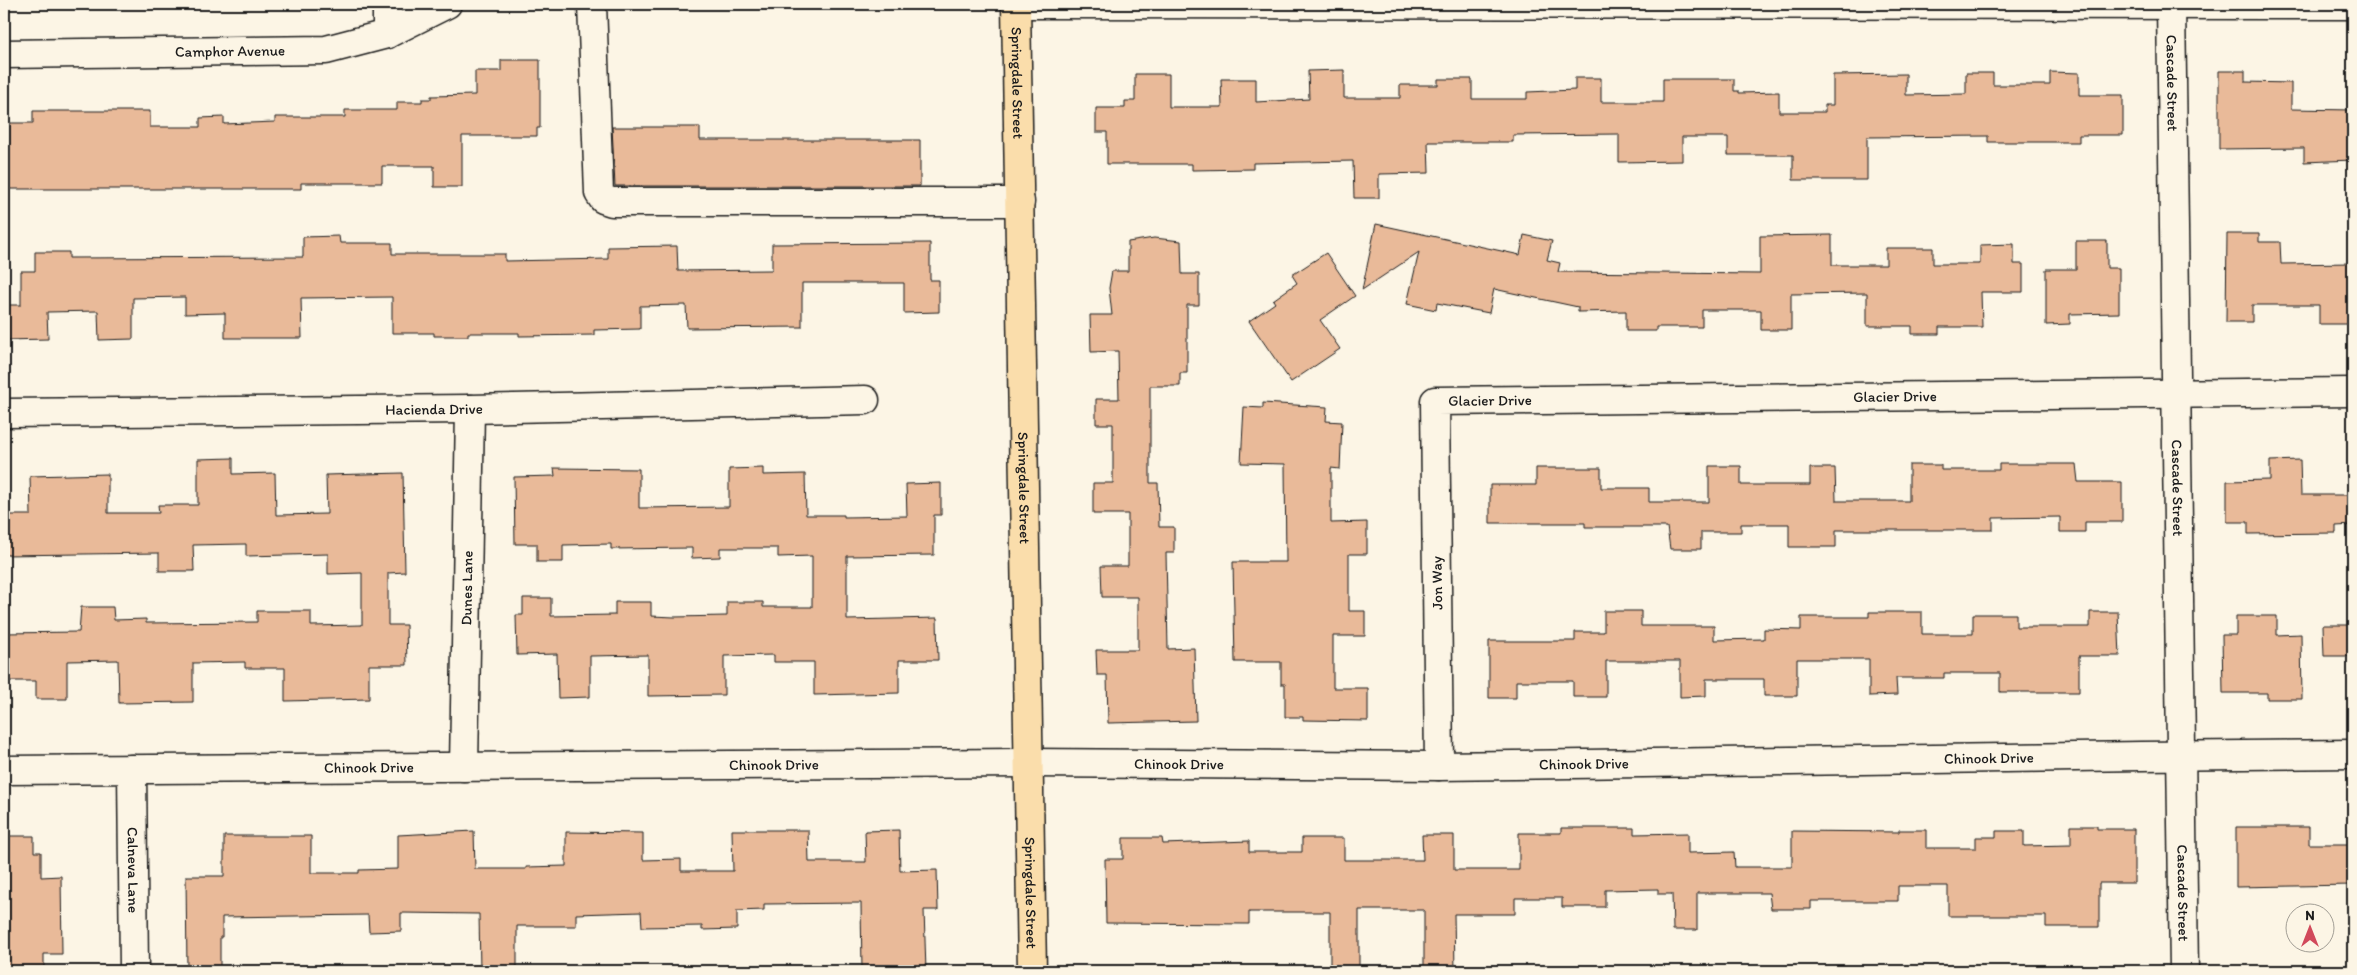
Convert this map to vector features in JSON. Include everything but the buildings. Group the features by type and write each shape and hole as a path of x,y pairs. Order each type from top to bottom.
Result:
{"main road":[{"name":"Springdale Street","path":"1016,4 1032,971"}],"street":[{"path":"387,4 387,34"},
{"name":"Camphor Avenue","path":"4,54 326,50 387,34 447,4"},
{"path":"592,4 599,193 603,199 612,202 1020,202"},
{"path":"1016,4 2353,5"},
{"name":"Cascade Street","path":"2172,4 2184,971"},
{"name":"Glacier Drive","path":"1436,401 2353,392"},
{"name":"Hacienda Drive","path":"4,413 470,409 865,400"},
{"name":"Jon Way","path":"1436,401 1439,766"},
{"name":"Dunes Lane","path":"464,767 470,409"},
{"name":"Chinook Drive","path":"4,770 1028,763 1439,766 2353,754"},
{"name":"Calneva Lane","path":"132,769 134,971"}]}
